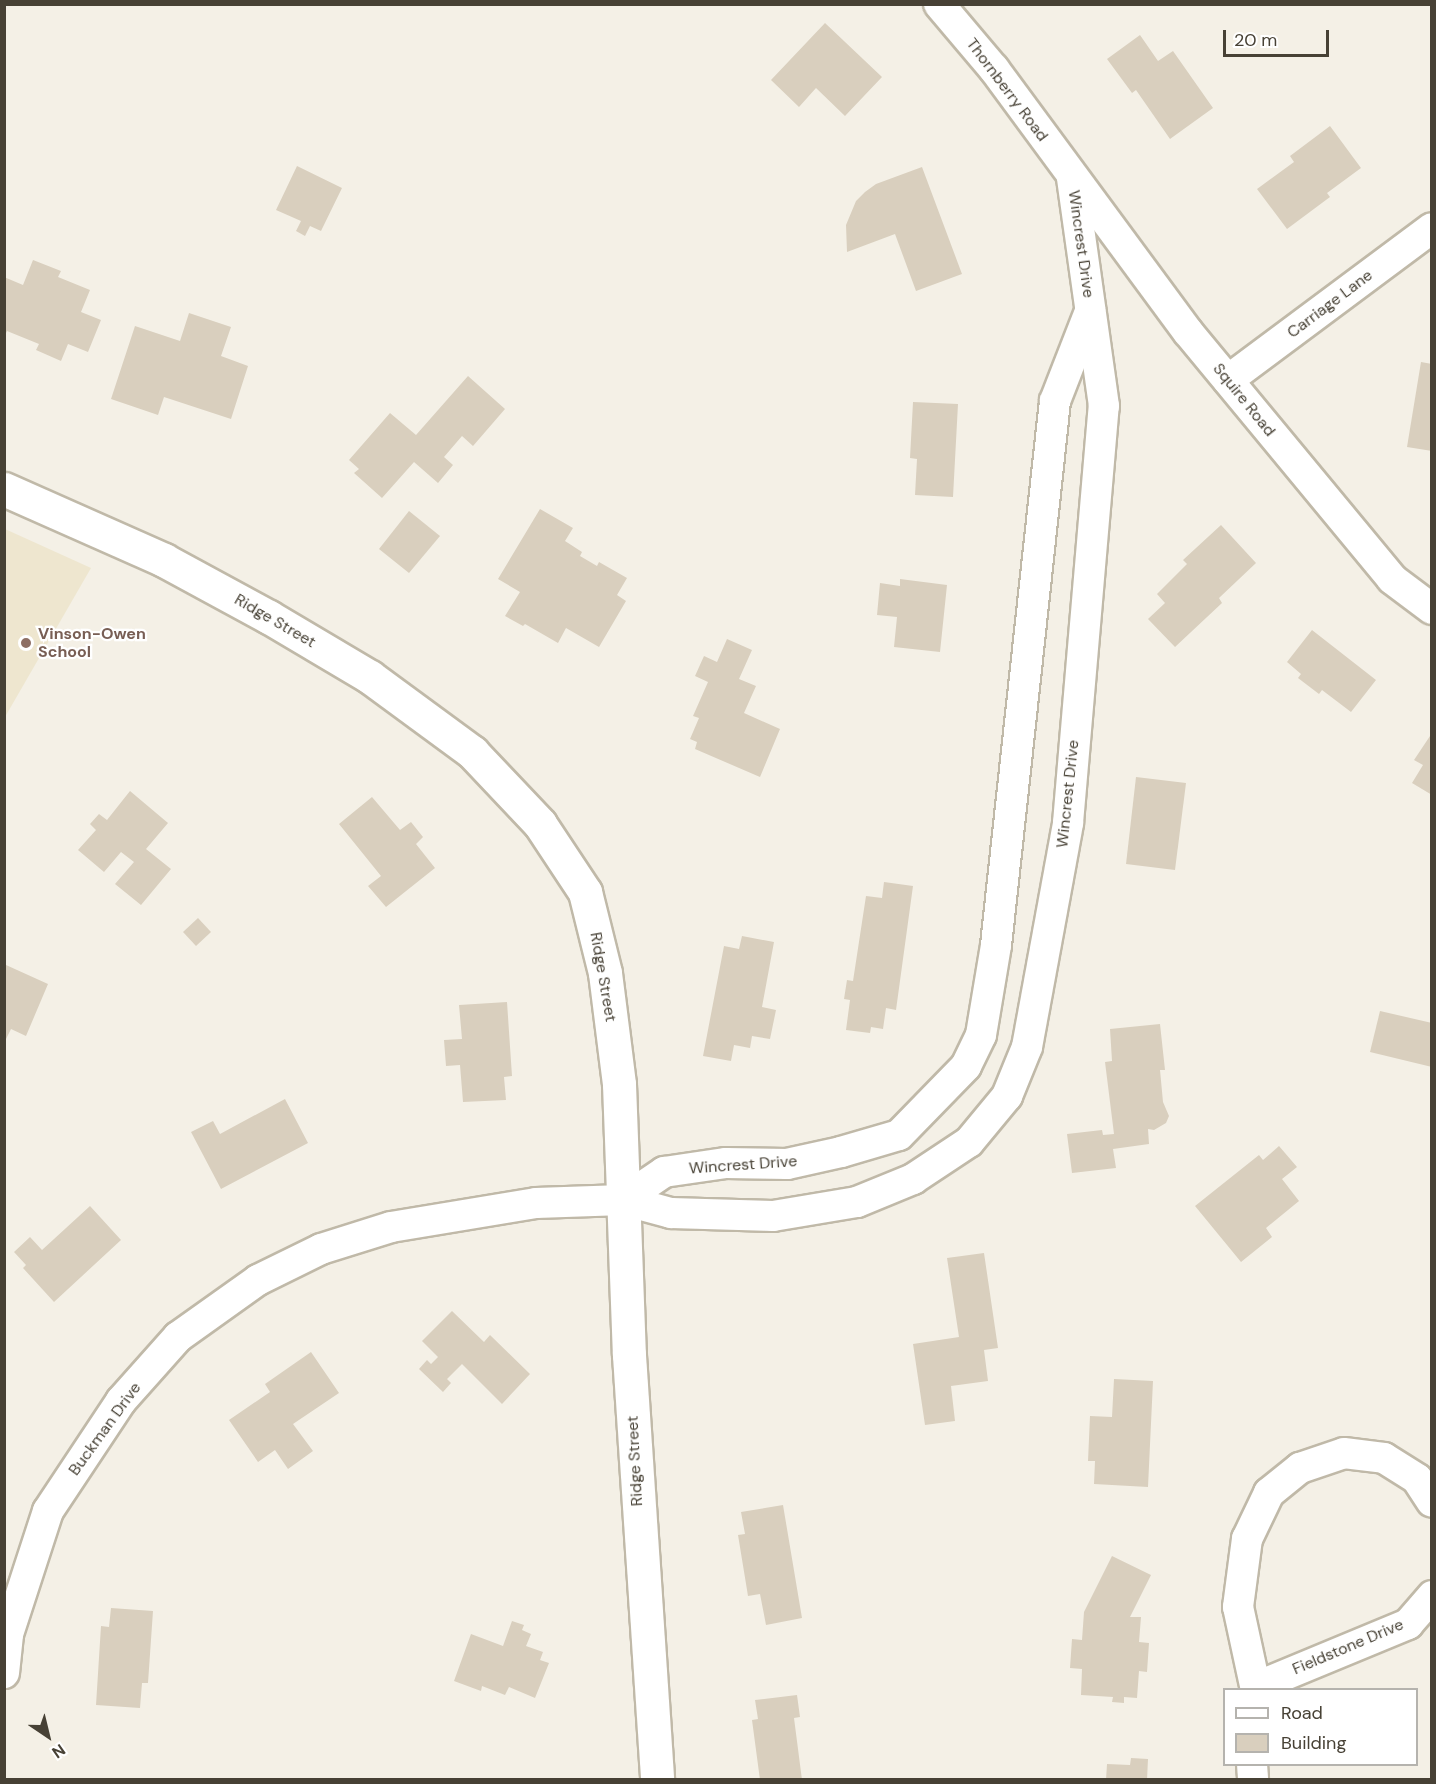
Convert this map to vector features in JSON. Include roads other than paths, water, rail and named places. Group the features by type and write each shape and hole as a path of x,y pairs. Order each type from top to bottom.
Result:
{"street":[{"name":"Thornberry Road","path":"939,4 994,69 1072,177"},
{"name":"Wincrest Drive","path":"623,1200 671,1213 715,1216 773,1216 857,1202 913,1179 969,1142 1007,1096 1027,1047 1068,823 1104,406 1072,177"},
{"name":"Squire Road","path":"1072,177 1228,380 1392,579 1431,609"},
{"name":"Carriage Lane","path":"1228,380 1431,228"},
{"name":"Wincrest Drive","path":"623,1200 664,1172 726,1163 787,1164 841,1152 899,1135 966,1066 981,1035 996,945 1055,401 1090,311"},
{"name":"Ridge Street","path":"4,489 164,560 269,617 370,677 472,752 540,824 585,892 605,973 619,1084 638,1516 657,1779"},
{"name":"Buckman Drive","path":"4,1673 8,1634 48,1512 121,1401 178,1337 258,1280 321,1249 391,1227 536,1203 623,1200"},
{"name":"Fieldstone Drive","path":"1431,1502 1417,1479 1384,1458 1344,1453 1300,1468 1269,1493 1247,1539 1238,1607 1256,1688 1408,1624 1431,1596"}],"place":[{"name":"Vinson-Owen School","path":"26,643"}]}
